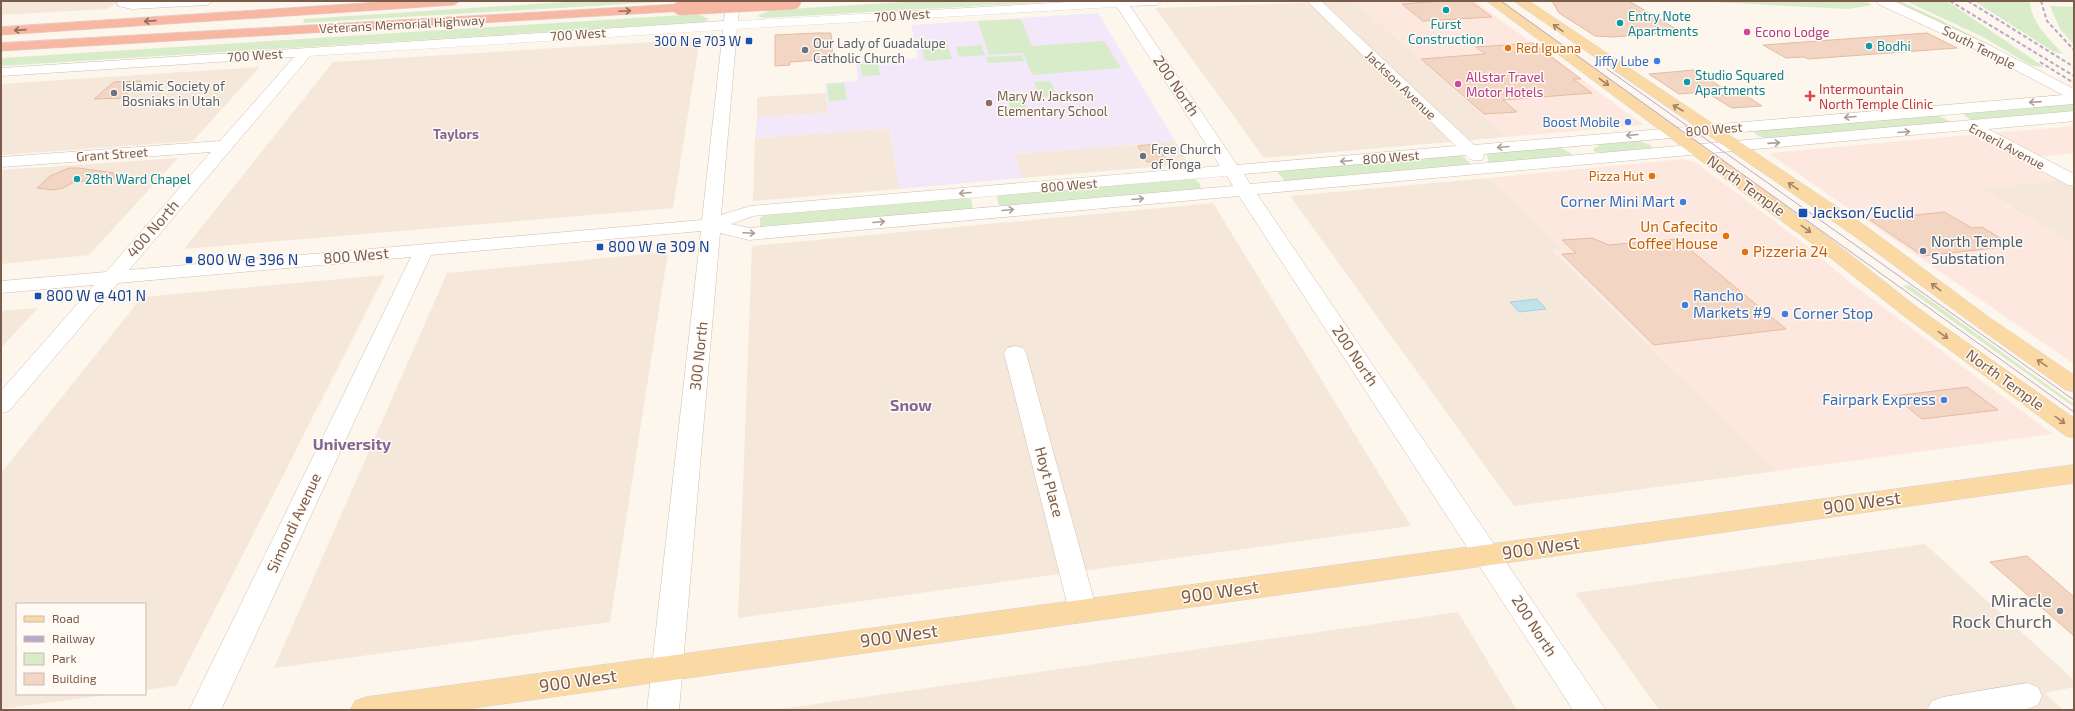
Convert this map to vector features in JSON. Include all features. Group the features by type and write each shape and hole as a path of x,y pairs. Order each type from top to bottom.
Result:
{"highway":[{"path":"1,18 355,1"},
{"name":"Veterans Memorial Highway","path":"1,31 454,1"},
{"name":"Veterans Memorial Highway","path":"1,47 798,1"},
{"path":"1,55 275,37 586,13"}],"main road":[{"name":"North Temple","path":"1494,1 1671,132 1821,240 1922,320 2074,430"},
{"name":"North Temple","path":"1520,1 1649,90 1710,129 1860,231 1982,322 2074,385"},
{"name":"900 West","path":"366,710 2074,474"}],"street":[{"path":"123,1 123,3 132,5 207,1"},
{"name":"300 North","path":"663,710 733,1"},
{"name":"700 West","path":"1,72 731,25 1156,1"},
{"name":"Jackson Avenue","path":"1313,1 1489,169"},
{"name":"South Temple","path":"1883,1 1982,47 2074,95"},
{"name":"200 North","path":"1121,3 1590,710"},
{"name":"400 North","path":"1,406 306,52"},
{"name":"800 West","path":"1,287 711,225 750,211 2074,99"},
{"name":"Emeril Avenue","path":"1939,110 2074,181"},
{"name":"800 West","path":"711,225 749,234 2074,116"},
{"name":"Grant Street","path":"1,162 224,146"},
{"name":"Simondi Avenue","path":"205,710 424,250"},
{"name":"Hoyt Place","path":"1015,353 1083,611"},
{"path":"1943,710 2028,696"}],"shaded area":[{"path":"1,1 119,1 108,9 1,15"},
{"path":"1355,1 1507,137 1264,158 1155,8"},
{"path":"1355,1 1475,1 1644,125 1507,137"},
{"name":"Mary W. Jackson Elementary School","path":"1098,13 1175,141 1014,154 1022,178 900,189 889,128 755,138 757,117 828,113 825,83 858,81 856,63 918,58 911,25"},
{"path":"700,39 673,208 184,249 333,62"},
{"path":"259,68 193,141 1,155 1,84"},
{"path":"826,93 828,113 757,117 757,97"},
{"path":"2074,126 2074,153 2038,157 1993,133"},
{"path":"889,128 900,189 753,201 755,138"},
{"path":"1979,134 2064,180 1981,189 2074,245 2074,364 1771,155 1771,153"},
{"path":"1175,141 1189,164 1022,178 1013,154"},
{"path":"178,158 89,255 1,264 1,170"},
{"path":"1683,159 1697,163 1806,245 1847,280 2053,434 1777,471 1553,250 1563,249 1489,178"},
{"path":"1489,178 1563,249 1553,251 1777,471 1514,506 1290,196"},
{"path":"2064,180 2074,185 2074,245 1980,188"},
{"path":"1213,203 1411,526 738,618 752,246"},
{"path":"668,252 610,622 274,668 447,273"},
{"path":"385,275 176,686 146,690 146,603 16,603 16,695 106,695 1,709 1,473 142,297"},
{"path":"37,309 1,348 1,311"},
{"path":"1925,544 2074,680 2074,687 2045,693 2063,710 1659,710 1575,593"},
{"path":"1458,612 1517,710 773,710"}],"green space":[{"path":"580,1 677,1 303,23 304,19"},
{"path":"922,1 1069,1 764,18 757,16 771,10"},
{"path":"1692,1 1865,1 1872,5 1848,9"},
{"path":"1895,1 1900,1 1968,33 2001,51 2033,71 1994,48"},
{"path":"1906,1 1947,1 2044,67 2032,66 1983,37"},
{"path":"1974,1 2030,1 2031,9 2037,23 2063,54 2054,52"},
{"path":"2050,6 2074,7 2074,45 2060,29"},
{"path":"698,14 709,19 705,22 1,66 1,58"},
{"path":"1021,19 1032,46 1104,41 1121,68 1032,75 1023,53 989,55 978,21"},
{"path":"946,40 952,59 930,61 924,59 920,41"},
{"path":"981,45 985,55 959,57 956,47"},
{"path":"1022,55 1024,61 988,63 986,57"},
{"path":"878,62 880,75 862,76 860,64"},
{"path":"1050,81 1057,96 1040,97 1034,82"},
{"path":"844,83 847,100 829,101 827,84"},
{"path":"1022,96 1027,109 1011,110 1006,97"},
{"path":"2074,103 2074,114 1971,120 1960,112"},
{"path":"1932,114 1953,123 1768,139 1758,136 1754,132 1754,131"},
{"path":"1638,140 1652,146 1653,150 1607,154 1595,152 1593,149 1603,143"},
{"path":"1559,147 1574,155 1491,164 1488,161 1487,155 1490,152"},
{"path":"1457,155 1464,157 1472,165 1286,182 1278,173 1280,170"},
{"path":"1194,178 1200,184 1201,189 1002,207 999,205 997,197 998,195"},
{"path":"968,198 971,199 973,209 760,227 760,218 764,215"},
{"path":"1909,285 2074,404 2074,407 1903,286"}],"water":[{"path":"1537,299 1546,309 1519,312 1510,302"}],"building":[{"name":"Furst Construction","path":"1441,1 1470,1 1492,17 1423,21 1402,4"},
{"name":"Entry Note Apartments","path":"1552,1 1629,1 1681,32 1613,37 1595,36 1559,13"},
{"name":"Our Lady of Guadalupe Catholic Church","path":"831,33 833,59 790,62 790,65 775,66 775,35"},
{"name":"Bodhi","path":"1927,33 1957,48 1808,59 1804,57 1786,58 1763,45"},
{"path":"1533,43 1581,79 1573,79 1592,93 1503,100 1517,112 1484,114 1421,59 1485,54 1476,47"},
{"name":"Studio Squared Apartments","path":"1694,70 1726,90 1679,94 1649,74"},
{"name":"Islamic Society of Bosniaks in Utah","path":"141,81 122,98 94,99 114,82"},
{"path":"1742,93 1762,106 1732,108 1712,96"},
{"name":"Free Church of Tonga","path":"1157,144 1166,161 1147,162 1138,146"},
{"name":"28th Ward Chapel","path":"69,168 114,173 114,179 74,182 63,188 53,190 37,188 50,176"},
{"path":"1944,212 1972,228 1982,227 2013,246 1923,256 1870,220"},
{"name":"Rancho Markets #9","path":"1592,238 1609,245 1677,239 1786,329 1654,345 1562,254 1576,253 1562,240"},
{"path":"1967,387 1998,410 1922,419 1894,396"},
{"name":"Miracle Rock Church","path":"2027,556 2074,597 2074,636 1990,562"}],"tram line":[{"path":"1501,1 2074,412"},
{"path":"1607,69 2074,400"}],"railway":[{"path":"1950,1 2074,76"},
{"path":"1968,1 2074,67"},
{"path":"2041,1 2047,21 2074,50"},
{"path":"2040,62 2074,83"}],"place":[{"name":"Furst Construction","path":"1446,10"},
{"name":"Entry Note Apartments","path":"1620,23"},
{"name":"Econo Lodge","path":"1747,32"},
{"name":"300 N @ 703 W","path":"749,41"},
{"name":"Bodhi","path":"1869,46"},
{"name":"Red Iguana","path":"1508,48"},
{"name":"Our Lady of Guadalupe Catholic Church","path":"805,50"},
{"name":"Jiffy Lube","path":"1657,61"},
{"name":"Studio Squared Apartments","path":"1687,82"},
{"name":"Allstar Travel Motor Hotels","path":"1458,84"},
{"name":"Islamic Society of Bosniaks in Utah","path":"114,93"},
{"name":"Intermountain North Temple Clinic","path":"1810,96"},
{"name":"Mary W. Jackson Elementary School","path":"989,103"},
{"name":"Boost Mobile","path":"1628,122"},
{"name":"Free Church of Tonga","path":"1143,156"},
{"name":"Pizza Hut","path":"1652,176"},
{"name":"28th Ward Chapel","path":"77,179"},
{"name":"Corner Mini Mart","path":"1683,202"},
{"name":"Jackson/Euclid","path":"1803,213"},
{"name":"Un Cafecito Coffee House","path":"1726,236"},
{"name":"800 W @ 309 N","path":"600,247"},
{"name":"North Temple Substation","path":"1923,251"},
{"name":"Pizzeria 24","path":"1745,252"},
{"name":"800 W @ 396 N","path":"189,260"},
{"name":"800 W @ 401 N","path":"38,296"},
{"name":"Rancho Markets #9","path":"1685,305"},
{"name":"Corner Stop","path":"1785,314"},
{"name":"Fairpark Express","path":"1944,400"},
{"name":"Miracle Rock Church","path":"2060,611"}],"district":[{"name":"Taylors","path":"456,134"},
{"name":"Snow","path":"911,405"},
{"name":"University","path":"352,444"}]}
